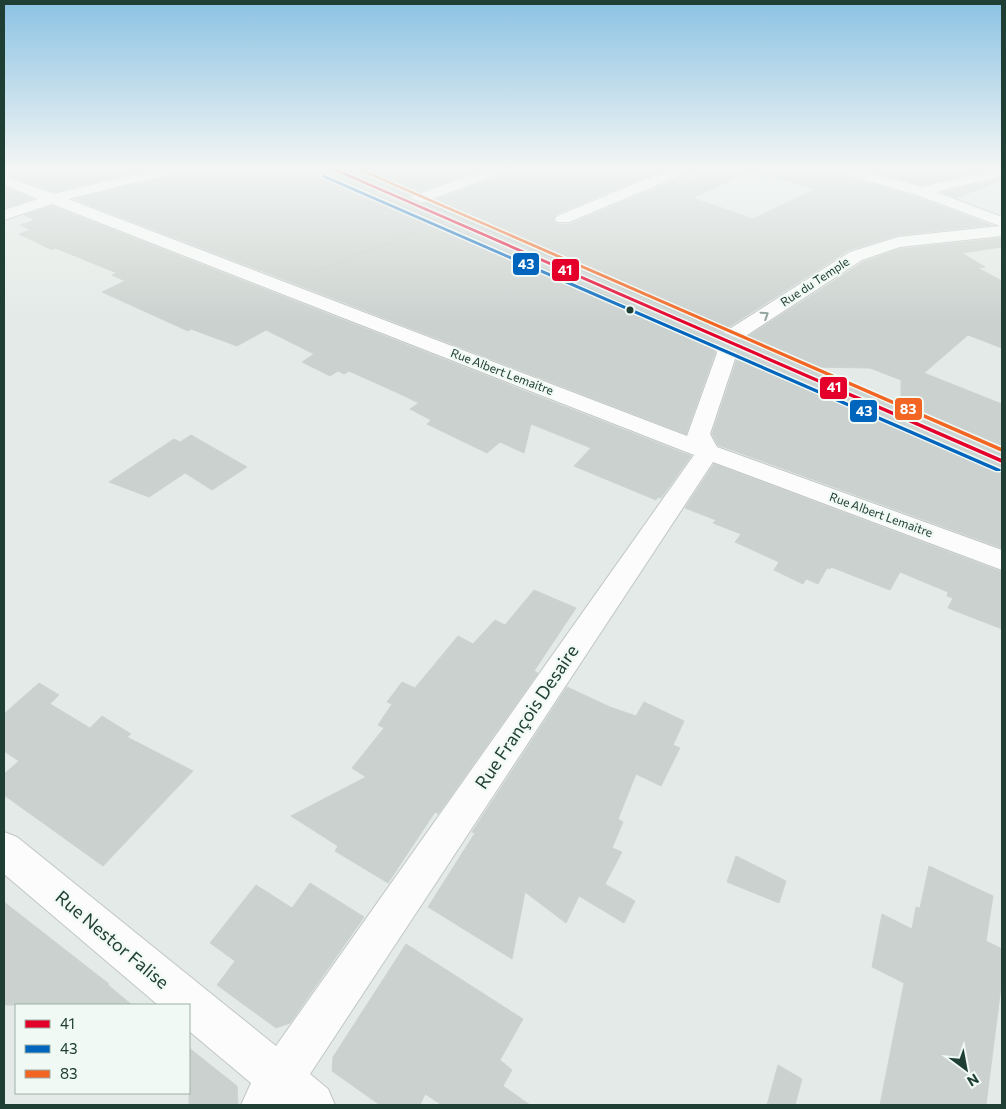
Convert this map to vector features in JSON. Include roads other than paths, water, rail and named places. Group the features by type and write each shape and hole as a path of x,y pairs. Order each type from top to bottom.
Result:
{"main road":[{"path":"445,219 1002,461"}],"street":[{"name":"Rue Albert Lemaitre","path":"104,219 708,452 1002,560"},
{"name":"Rue du Temple","path":"724,341 856,256 898,242 1002,231"},
{"path":"708,452 698,434 727,353 724,341"},
{"name":"Rue François Desaire","path":"285,1097 708,452"},
{"name":"Rue Nestor Falise","path":"4,850 179,1004"},
{"name":"Rue Nestor Falise","path":"190,1013 285,1097"}]}
